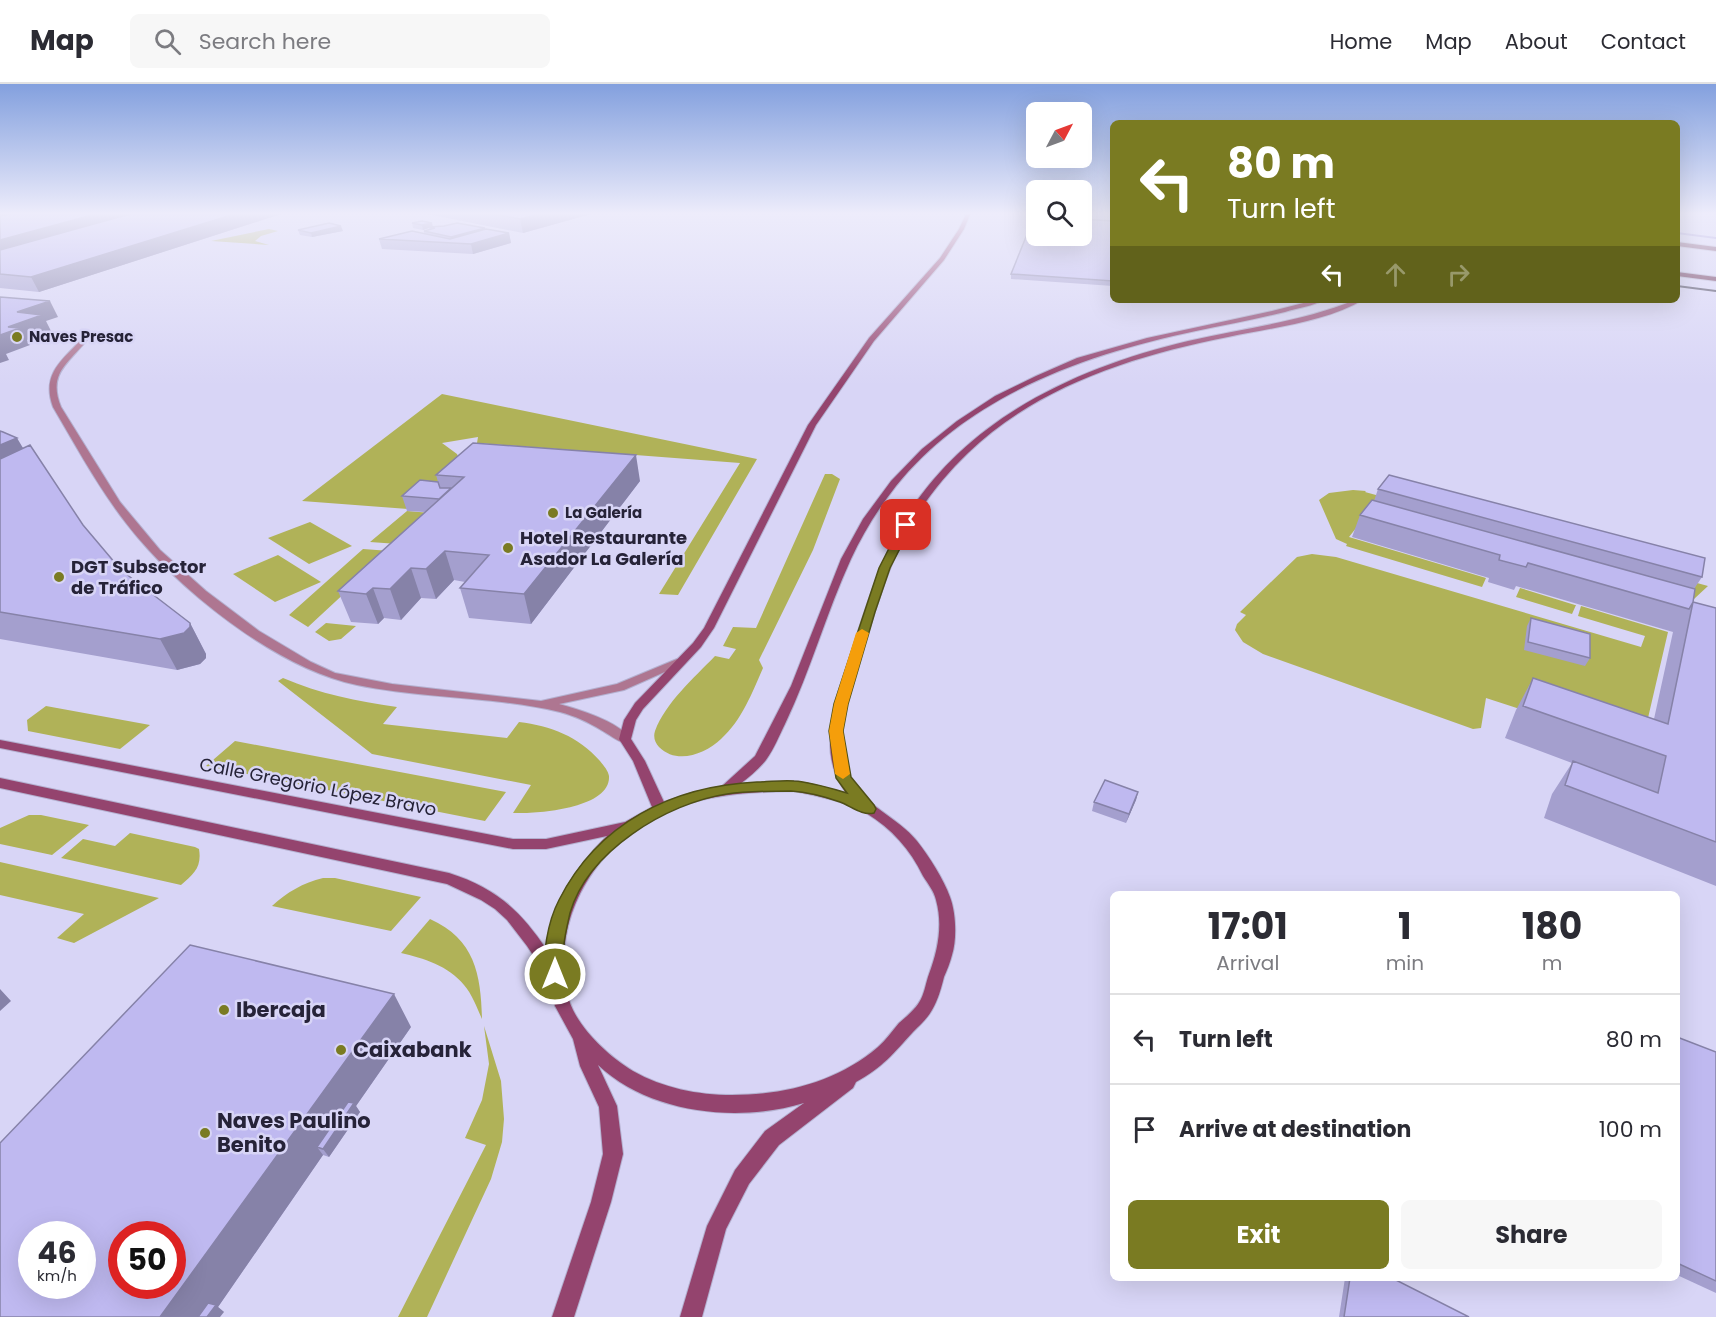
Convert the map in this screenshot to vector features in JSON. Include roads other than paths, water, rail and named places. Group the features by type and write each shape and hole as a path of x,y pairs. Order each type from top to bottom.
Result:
{"highway":[{"path":"1680,274 1716,279"}],"main road":[{"path":"660,809 639,761 625,739 630,720 639,706 697,645 709,628 803,440 821,409 883,324 935,270"},
{"path":"726,789 761,758 794,696 847,556 873,512 898,478 944,435 967,417 1000,397 1088,357 1154,338 1308,303"},
{"path":"868,809 843,778 836,731 841,704 884,568 914,511 941,476 964,452 1005,419 1039,398 1103,369 1175,346 1327,311 1351,303"},
{"name":"Calle Gregorio López Bravo","path":"0,744 513,844 546,844 629,827"},
{"path":"0,783 468,885 497,901 518,920 555,974"},
{"path":"563,1317 598,1212 613,1154 608,1106 589,1066 580,1036 563,1006 555,974 555,942 562,911 576,882 596,856 629,827 660,809 726,789 794,786 843,797 868,809 898,829 918,849 943,899 946,950 927,1005 881,1056 772,1138 742,1177 717,1226 691,1317"},
{"path":"580,1036 605,1062 638,1084 676,1098 719,1104 763,1104 806,1095 846,1078 881,1056"}],"street":[{"path":"85,339 58,370 51,383 51,395 111,494 134,526 190,582 268,642 332,675 383,686 539,704 578,713 603,724 625,739"},
{"path":"539,704 620,687 681,661"}],"railway":[{"path":"1680,286 1716,291"}],"place":[{"name":"Naves Presac","path":"17,337"},
{"name":"La Galería","path":"553,513"},
{"name":"Hotel Restaurante Asador La Galería","path":"508,548"},
{"name":"DGT Subsector de Tráfico","path":"59,577"},
{"name":"Ibercaja","path":"224,1010"},
{"name":"Caixabank","path":"341,1050"},
{"name":"Naves Paulino Benito","path":"205,1133"}]}
